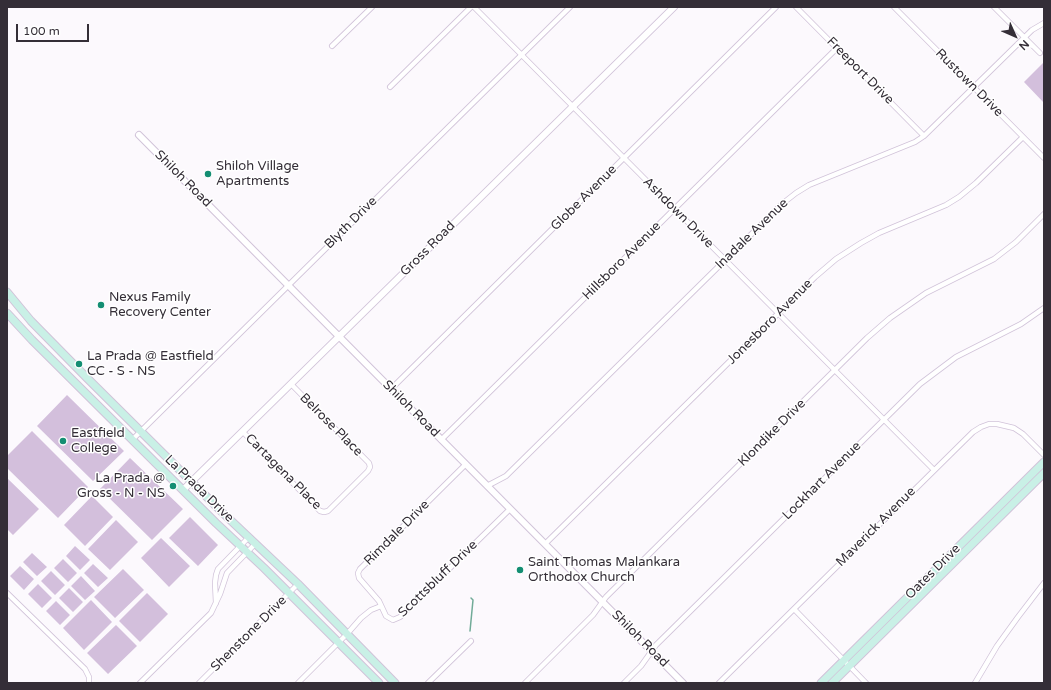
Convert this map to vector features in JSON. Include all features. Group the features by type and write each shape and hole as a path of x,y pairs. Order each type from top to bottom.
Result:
{"main road":[{"name":"La Prada Drive","path":"7,292 10,302 191,482 298,584 396,683"},
{"name":"La Prada Drive","path":"7,313 132,440 379,683"},
{"path":"56,363 64,355"},
{"name":"Oates Drive","path":"821,683 1044,462"},
{"name":"Oates Drive","path":"832,683 1044,473"}],"street":[{"path":"332,46 372,7"},
{"path":"390,87 472,7"},
{"name":"Ashdown Drive","path":"472,7 522,55 934,470"},
{"name":"Blyth Drive","path":"132,440 570,7"},
{"name":"Gross Road","path":"183,490 674,7"},
{"name":"Globe Avenue","path":"391,389 776,7"},
{"name":"Freeport Drive","path":"796,7 924,136"},
{"name":"Rustown Drive","path":"894,7 1044,158"},
{"path":"994,7 1040,53"},
{"name":"Inadale Avenue","path":"487,486 506,476 782,204 809,185 915,142 924,136 1024,37 1044,23"},
{"name":"Hillsboro Avenue","path":"441,440 837,48"},
{"name":"Shiloh Road","path":"139,135 683,683"},
{"name":"Jonesboro Avenue","path":"545,544 820,272 836,259 879,233 946,205 976,183 1023,137"},
{"name":"Klondike Drive","path":"525,683 593,615 617,586 867,338 907,305 939,286 979,268 994,259 1016,242 1044,214"},
{"name":"Lockhart Avenue","path":"624,683 642,666 652,651 920,384 939,368 956,357 1021,324 1044,308"},
{"name":"Belrose Place","path":"291,384 369,463 370,467 368,471 328,511 324,512"},
{"name":"Maverick Avenue","path":"720,683 973,432 989,424 997,424 1014,428 1023,434 1044,455"},
{"name":"Cartagena Place","path":"243,432 320,511 324,512"},
{"name":"Rimdale Drive","path":"381,606 376,596 359,578 358,573 360,569 466,464"},
{"name":"Scottsbluff Drive","path":"298,683 348,634 367,613 376,607 381,606 383,612 389,619 397,619 400,617 510,509"},
{"path":"216,604 216,575 223,564 249,537"},
{"path":"140,683 207,617 216,604 227,573 256,543"},
{"path":"974,683 1018,617 1044,583"},
{"name":"Shenstone Drive","path":"199,683 298,584"},
{"path":"7,592 85,670 89,677 90,683"},
{"path":"794,609 866,683"},
{"path":"428,683 471,641"}],"shaded area":[{"path":"1044,62 1044,103 1024,82"},
{"path":"67,395 124,451 93,481 37,426"},
{"path":"32,431 88,487 58,518 7,468 7,456"},
{"path":"130,458 183,509 152,540 100,489"},
{"path":"7,478 39,509 13,535 7,529"},
{"path":"92,496 113,517 85,546 64,525"},
{"path":"190,517 218,545 198,566 169,538"},
{"path":"116,520 138,542 110,570 88,549"},
{"path":"161,538 190,566 169,587 141,558"},
{"path":"75,546 90,560 80,570 66,556"},
{"path":"32,553 47,567 37,576 23,562"},
{"path":"63,559 77,573 68,582 54,568"},
{"path":"93,564 108,578 98,587 84,573"},
{"path":"20,566 34,579 24,590 10,576"},
{"path":"123,569 144,590 115,618 94,597"},
{"path":"51,571 65,585 55,595 41,581"},
{"path":"81,576 95,591 85,600 71,586"},
{"path":"38,584 52,598 42,608 28,594"},
{"path":"69,588 83,602 73,612 59,598"},
{"path":"147,593 168,614 140,642 119,621"},
{"path":"91,600 112,622 84,650 63,628"},
{"path":"56,601 70,615 60,625 46,611"},
{"path":"116,625 137,646 108,674 87,653"}],"waterway":[{"path":"470,631 473,600 471,598"}],"place":[{"name":"Shiloh Village Apartments","path":"208,174"},
{"name":"Nexus Family Recovery Center","path":"101,305"},
{"name":"La Prada @ Eastfield CC - S - NS","path":"79,364"},
{"name":"Eastfield College","path":"63,441"},
{"name":"La Prada @ Gross - N - NS","path":"173,486"},
{"name":"Saint Thomas Malankara Orthodox Church","path":"520,570"}]}
